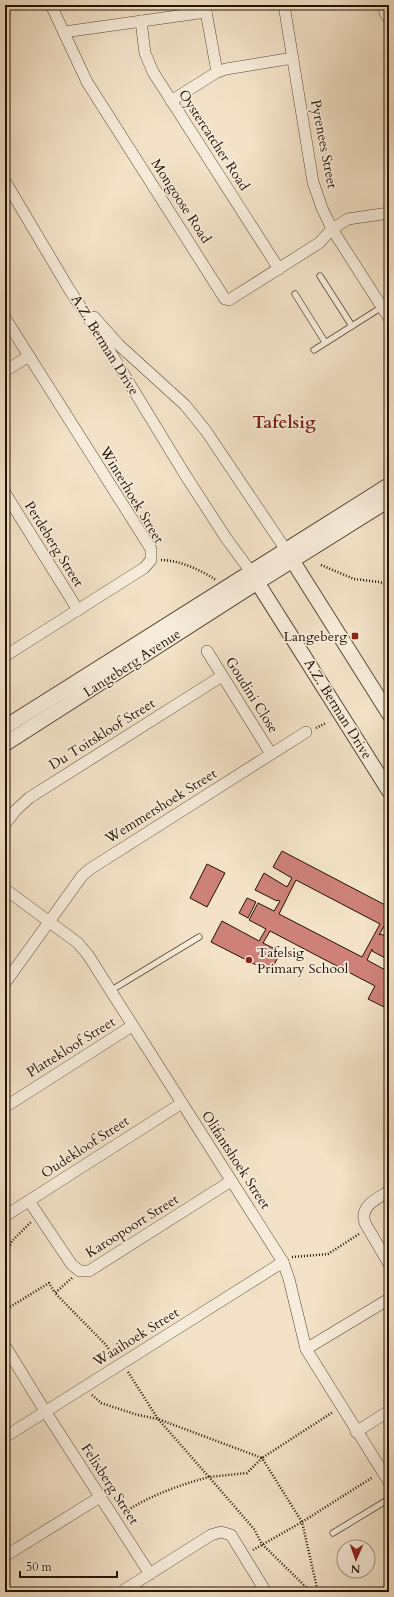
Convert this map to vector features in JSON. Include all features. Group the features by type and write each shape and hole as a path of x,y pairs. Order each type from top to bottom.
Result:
{"street":[{"name":"Mongoose Road","path":"51,5 87,82 225,299 229,300 318,244 332,229 348,219 389,213"},
{"name":"Pyrenees Street","path":"284,5 313,182 322,208 332,229 389,318"},
{"path":"384,5 385,13 389,19"},
{"path":"64,32 142,21 205,9 217,72"},
{"name":"Oystercatcher Road","path":"142,21 145,53 148,62 171,101 279,269"},
{"path":"171,101 217,72 226,69 293,58"},
{"path":"5,181 70,290"},
{"name":"A.Z. Berman Drive","path":"70,290 119,345 185,405 206,431 289,555 389,714"},
{"name":"A.Z. Berman Drive","path":"70,290 226,538 254,577 389,791"},
{"name":"Winterhoek Street","path":"5,318 151,549 151,560 144,568 5,656"},
{"path":"5,371 29,356"},
{"path":"254,577 289,555 389,485"},
{"name":"Perdeberg Street","path":"5,493 78,610"},
{"path":"289,555 389,500"},
{"name":"Langeberg Avenue","path":"5,727 254,577"},
{"name":"Langeberg Avenue","path":"5,744 254,577"},
{"name":"Goudini Close","path":"207,651 271,754"},
{"name":"Du Toitskloof Street","path":"5,824 28,798 222,676"},
{"name":"Wemmershoek Street","path":"5,983 82,876 90,869 306,732"},
{"name":"Olifantshoek Street","path":"5,889 78,943 88,955 231,1181 286,1260 306,1349 342,1406 356,1432 389,1482"},
{"name":"Plattekloof Street","path":"5,1107 132,1026"},
{"name":"Oudekloof Street","path":"5,1216 182,1103"},
{"name":"Karoopoort Street","path":"29,1201 72,1265 80,1271 89,1271 231,1181"},
{"path":"389,1192 368,1206 364,1212 364,1220 389,1264"},
{"name":"Waaihoek Street","path":"5,1437 286,1260"},
{"path":"306,1349 389,1299"},
{"name":"Felixberg Street","path":"5,1346 150,1574"},
{"path":"356,1432 389,1411"},
{"path":"5,1556 100,1497"},
{"path":"121,1592 211,1535 221,1532 231,1535 266,1592"}],"lane":[{"path":"320,276 352,326"},
{"path":"295,294 325,342"},
{"path":"314,350 382,307"},
{"path":"110,991 199,937"},
{"path":"333,1532 389,1499"}],"path":[{"path":"159,560 167,560 189,567 216,580"},
{"path":"321,565 354,579 379,582 389,585"},
{"path":"5,1256 12,1241 39,1216"},
{"path":"286,1260 328,1254 358,1235 364,1220"},
{"path":"55,1293 80,1271"},
{"path":"5,1310 49,1284 55,1293 106,1346 119,1365 129,1372 158,1418 209,1477 247,1473 262,1458 342,1406"},
{"path":"84,1387 101,1403 138,1415 158,1418 262,1458 302,1522 318,1592"},
{"path":"244,1555 302,1522 382,1471"}],"building":[{"path":"282,851 389,907 389,929 384,926 379,935 381,934 389,938 389,960 372,951 372,949 367,960 389,972 389,1002 386,1008 368,999 375,986 270,931 263,943 281,952 270,972 211,942 222,921 259,941 266,929 249,920 258,903 274,911 280,901 277,901 255,890 264,873 287,887 292,878 273,867","holes":["296,880 380,924 362,957 279,914"]},
{"path":"207,864 225,873 207,907 190,898"},
{"path":"247,898 256,902 248,918 239,913"}],"place":[{"name":"Langeberg","path":"355,636"},
{"name":"Tafelsig Primary School","path":"249,960"}],"district":[{"name":"Tafelsig","path":"284,422"}]}
